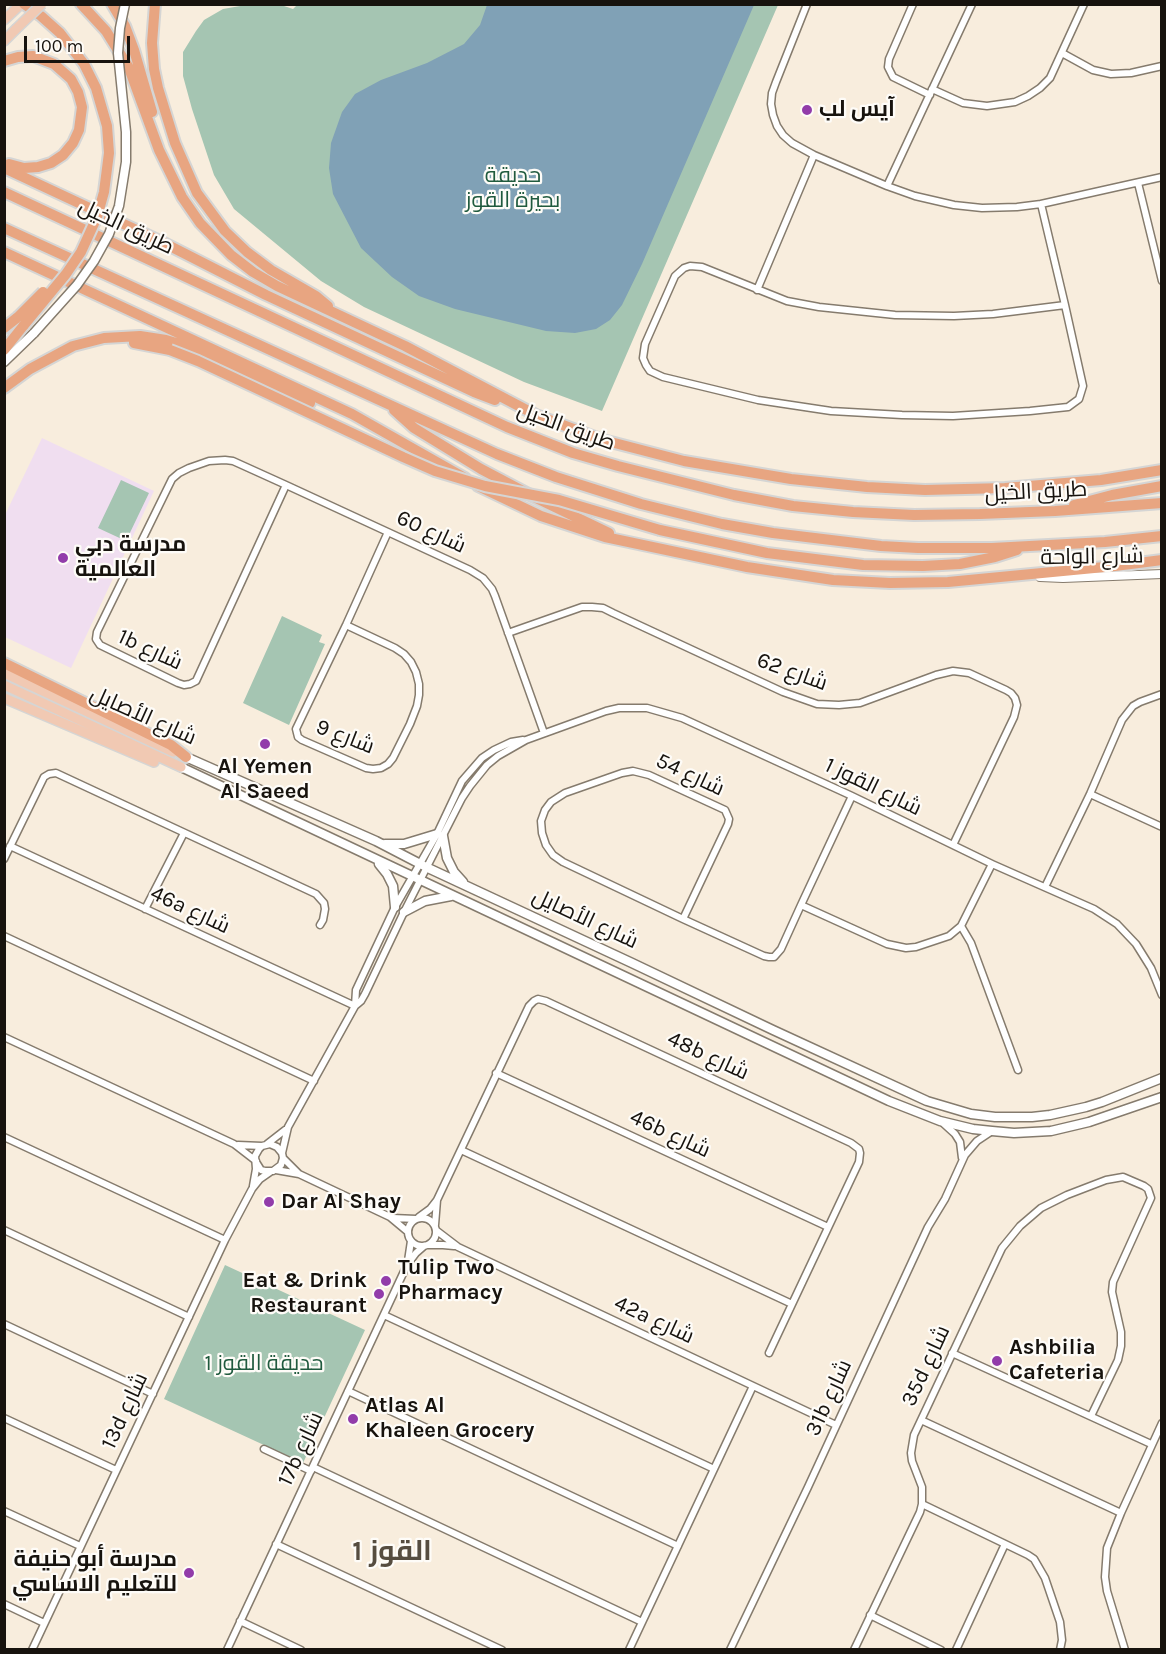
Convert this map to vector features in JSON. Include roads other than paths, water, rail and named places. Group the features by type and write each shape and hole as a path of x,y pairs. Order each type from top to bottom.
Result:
{"highway":[{"path":"4,350 21,321 66,274 87,241 104,192 108,166 108,139 104,113 96,88 84,64 60,33 41,16 22,4"},
{"path":"81,4 106,31 129,68 168,170 182,197 200,223 231,255 265,279 437,362 516,405 580,432 645,452 742,471 867,487 925,490 996,488 1089,481 1161,470"},
{"path":"112,4 134,50 168,170"},
{"path":"155,4 152,43 158,88 175,143 197,193 215,219 242,247 271,270 316,296 334,313"},
{"path":"4,61 33,56 47,60 61,68 75,85 81,99 82,115 76,137 57,159 31,168 4,163"},
{"path":"4,168 160,241 266,295 474,392 516,405"},
{"name":"طريق الخيل","path":"4,192 507,427 551,445 596,459 734,495 823,510 914,515 1055,511 1161,503"},
{"path":"4,228 497,454 616,497 694,518 785,535 881,546 955,549 1105,542 1161,536"},
{"path":"4,252 352,414 486,490 523,508 560,523 627,542 747,567 851,581 929,583 1161,560"},
{"path":"4,328 21,321"},
{"path":"4,388 54,355 83,343 110,337 140,336 166,340 193,348 301,399 393,436"},
{"path":"54,355 98,344 122,342 147,344 170,350 435,471 485,486 559,500 660,530 742,548 843,563 922,566 978,561 1029,546"},
{"path":"390,405 414,428 481,470 627,542"},
{"path":"1055,511 1161,486"},
{"path":"4,663 171,745 184,762"}],"main road":[{"path":"5,20 22,4"},
{"path":"4,41 42,4"},
{"path":"4,362 34,333 77,285 109,234 119,206 126,162 126,132 118,53 125,4"},
{"name":"شارع الأصايل","path":"4,674 104,726"},
{"name":"شارع الأصايل","path":"4,685 376,841 892,1086 944,1107 995,1117 1050,1115 1102,1102 1161,1077"},
{"path":"4,698 166,767 184,762"},
{"name":"شارع الأصايل","path":"184,762 411,877 889,1101 940,1121 974,1129 1014,1133 1034,1132 1071,1127 1161,1097"},
{"path":"376,841 394,845 440,835 447,858 454,872 465,885"},
{"path":"375,859 390,879 395,907"},
{"path":"404,912 425,901 452,896"}],"street":[{"path":"807,4 772,93 771,104 777,126 783,135 792,143 814,155 887,186 928,200 967,207 999,208 1041,204 1161,177"},
{"path":"913,4 889,59 888,67 894,77 953,99 973,105 987,106 1015,102 1040,88 1050,78 1084,4"},
{"path":"887,186 972,4"},
{"path":"1062,53 1094,70 1111,74 1131,74 1161,66"},
{"path":"757,290 814,155"},
{"path":"1138,183 1161,281"},
{"path":"1041,204 1065,305 1083,386 1082,393 1074,404 1061,408 953,416 831,411 723,392 656,375 646,365 643,358 645,344 675,276 684,268 696,265 787,301 811,306 905,315 954,316 993,314 1065,305"},
{"name":"شارع 60","path":"209,461 233,462 483,578 492,589 544,733"},
{"name":"1b شارع","path":"209,461 189,468 172,479 96,635 97,642 103,648 184,685 196,681 199,676 286,485"},
{"name":"شارع 9","path":"346,625 396,648 411,662 418,678 419,695 410,724 393,758 381,768 366,768 302,740 297,733 298,723 388,532"},
{"name":"شارع الواحة","path":"1024,575 1063,578 1161,574"},
{"name":"شارع 62","path":"508,633 582,607 603,608 783,692 807,701 828,705 860,703 953,671 969,673 997,686 1011,693 1017,705 1016,710 953,845"},
{"path":"1045,887 1090,794 1122,720 1127,712 1140,702 1161,694"},
{"name":"شارع القوز 1","path":"355,1006 356,990 395,907 411,877 423,865 440,835 455,793 472,768 494,750 511,742 526,740 619,708 647,708 682,718 1106,916 1127,933 1144,956 1161,995"},
{"name":"شارع 54","path":"683,919 728,824 729,819 725,810 644,773 633,771 565,793 551,802 541,821 542,833 546,845 562,862 683,919 764,956 774,957 782,949 801,905"},
{"path":"4,858 40,783 44,777 56,773 316,894 324,903 325,909 320,925"},
{"path":"1090,794 1161,827"},
{"path":"852,796 801,905 897,948 926,944 949,936 961,926 992,864"},
{"path":"145,909 184,833"},
{"name":"46a شارع","path":"10,846 355,1006"},
{"name":"شارع القوز 1","path":"282,1155 288,1127 355,1006 365,994 420,881 423,865"},
{"path":"961,926 971,943 1018,1070"},
{"path":"4,936 314,1081"},
{"name":"48b شارع","path":"496,1073 529,1006 538,999 546,1001 856,1145 861,1153 859,1162 828,1227"},
{"path":"4,1036 234,1144 256,1161 261,1170 299,1174 390,1217 408,1232"},
{"path":"437,1200 433,1242 426,1246 417,1245 411,1241 409,1226 430,1209 437,1200 496,1073"},
{"name":"46b شارع","path":"496,1073 828,1227"},
{"path":"940,1121 948,1126 960,1142 962,1162"},
{"name":"شارع القوز 1","path":"265,1145 288,1127"},
{"name":"31b شارع","path":"730,1650 928,1227 971,1148 992,1131"},
{"path":"4,1137 225,1240"},
{"path":"234,1144 277,1147 299,1174"},
{"path":"256,1161 257,1152 265,1145"},
{"path":"461,1150 792,1304"},
{"path":"273,1171 281,1165 282,1155"},
{"name":"13d شارع","path":"252,1189 256,1161"},
{"name":"13d شارع","path":"32,1650 225,1240 252,1189 260,1179 273,1171"},
{"name":"35d شارع","path":"922,1504 922,1487 911,1453 914,1435 1002,1248 1010,1236 1030,1216 1054,1201 1112,1178 1124,1177 1148,1189 1151,1198 1112,1287 1122,1339 1120,1353 1091,1416"},
{"path":"390,1217 428,1219 436,1228"},
{"path":"769,1353 828,1227"},
{"name":"42a شارع","path":"436,1228 458,1247 836,1425"},
{"path":"4,1230 189,1317"},
{"name":"17b شارع","path":"407,1265 411,1241"},
{"name":"42a شارع","path":"426,1246 458,1247"},
{"name":"17b شارع","path":"227,1650 407,1265 416,1253 426,1246"},
{"path":"384,1315 714,1469"},
{"path":"4,1324 153,1394"},
{"path":"952,1353 1151,1444"},
{"path":"629,1650 753,1386"},
{"path":"348,1391 678,1546"},
{"path":"4,1418 116,1470"},
{"path":"921,1420 1120,1513"},
{"path":"1125,1650 1107,1591 1105,1577 1107,1548 1120,1513 1161,1423"},
{"path":"264,1449 642,1622"},
{"path":"854,1650 922,1504 1028,1555 1039,1565 1060,1622 1062,1640 1060,1650"},
{"path":"4,1511 80,1546"},
{"path":"276,1544 502,1650"},
{"path":"956,1650 1005,1544"},
{"path":"4,1604 44,1623"},
{"path":"870,1615 942,1650"},
{"path":"240,1621 301,1650"}],"water":[{"name":"حديقة بحيرة القوز","path":"487,5 754,5 642,264 622,305 610,320 596,329 575,333 546,331 455,309 419,296 392,277 361,248 333,194 329,168 331,143 342,112 355,94 381,80 427,63 464,44 480,25"}],"place":[{"name":"آيس لب","path":"807,110"},
{"name":"مدرسة دبي العالمية","path":"63,558"},
{"name":"Al Yemen Al Saeed","path":"265,744"},
{"name":"Dar Al Shay","path":"269,1202"},
{"name":"Tulip Two Pharmacy","path":"386,1281"},
{"name":"Eat & Drink Restaurant","path":"379,1294"},
{"name":"Ashbilia Cafeteria","path":"997,1361"},
{"name":"Atlas Al Khaleen Grocery","path":"353,1419"},
{"name":"مدرسة أبو حنيفة للتعليم الاساسي","path":"189,1573"}],"district":[{"name":"القوز 1","path":"392,1552"}],"park label":[{"name":"حديقة القوز 1","path":"264,1364"}]}
